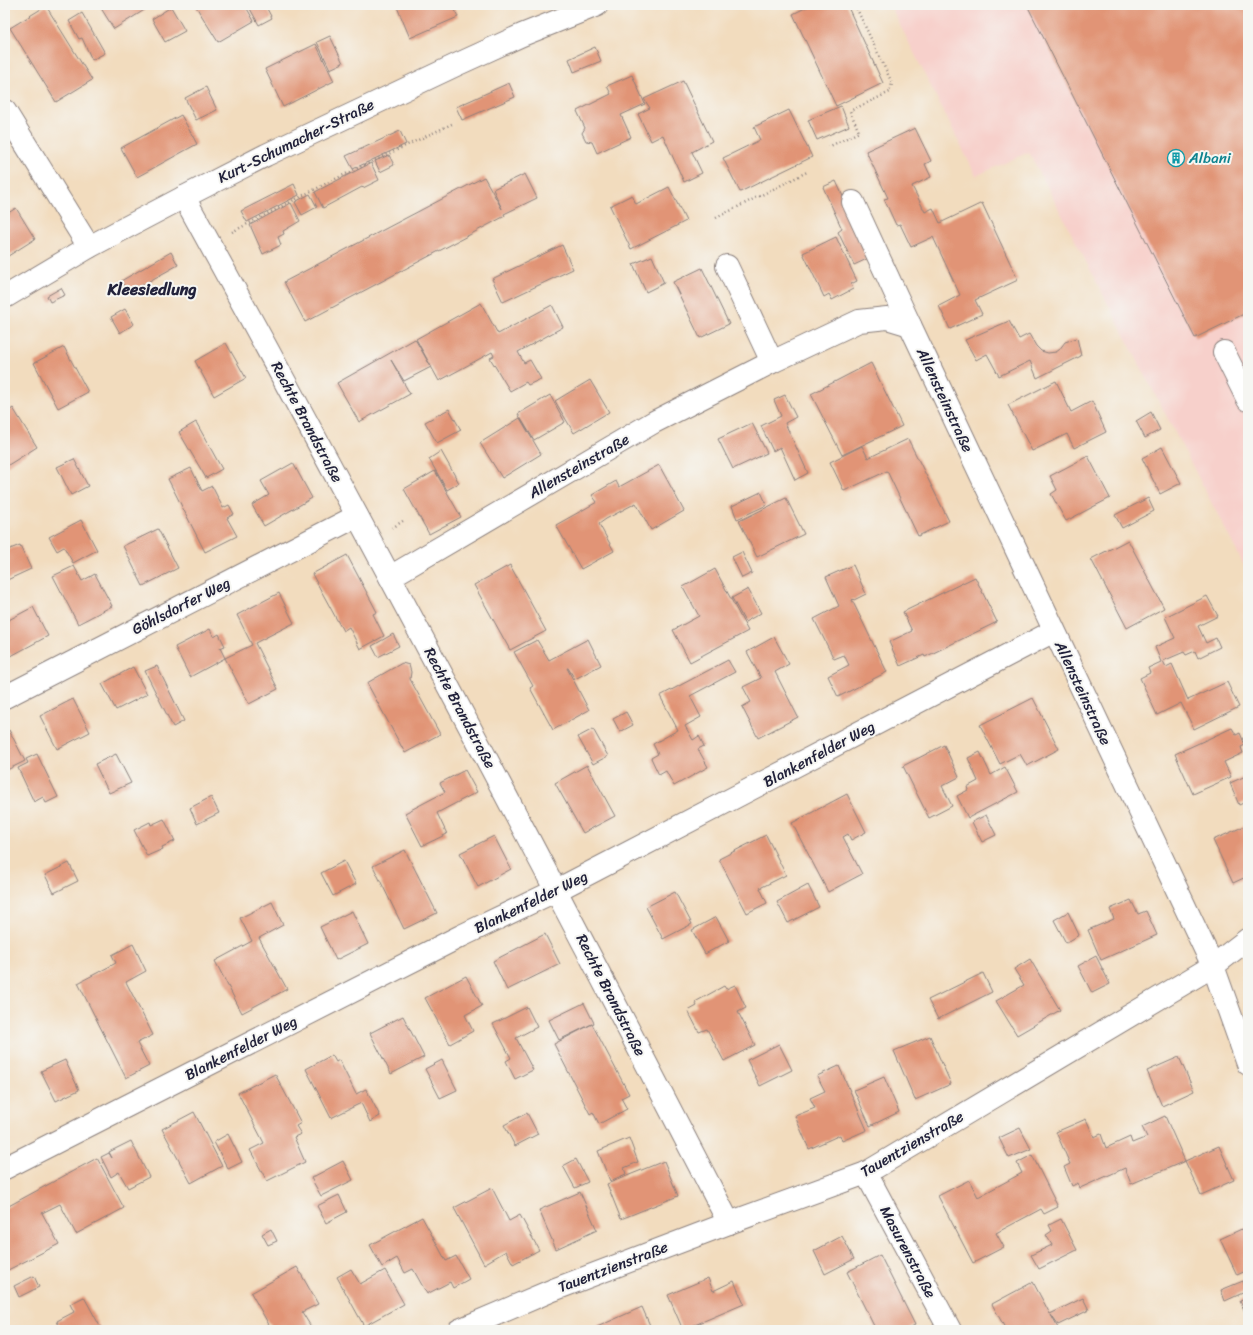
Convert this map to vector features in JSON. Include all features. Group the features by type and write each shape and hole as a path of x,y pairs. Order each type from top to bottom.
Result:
{"street":[{"name":"Kurt-Schumacher-Straße","path":"5,297 89,247 184,196 456,65 522,35 597,5"},
{"path":"5,111 89,247"},
{"name":"Rechte Brandstraße","path":"184,196 277,364 557,890 729,1223"},
{"name":"Allensteinstraße","path":"853,202 1213,966 1248,1064"},
{"path":"727,266 772,362"},
{"name":"Allensteinstraße","path":"390,576 654,422 772,362 859,321 887,318 910,325"},
{"path":"1224,352 1248,400"},
{"name":"Göhlsdorfer Weg","path":"5,697 357,516"},
{"name":"Blankenfelder Weg","path":"5,1168 461,936 557,890 1054,631"},
{"name":"Tauentzienstraße","path":"459,1330 553,1290 866,1173 1213,966 1248,939"},
{"name":"Masurenstraße","path":"866,1173 950,1330"}],"path":[{"path":"828,147 859,132 850,111 890,92 892,83 855,5"},
{"path":"210,243 331,181 454,123"},
{"path":"716,218 807,172"}],"shaded area":[{"path":"890,5 1248,5 1248,573 1029,152 976,176"}],"building":[{"path":"99,5 144,5 146,9 114,29"},
{"path":"195,5 245,5 254,21 218,42"},
{"path":"248,5 265,5 272,18 259,25"},
{"path":"402,5 453,5 458,17 410,38 397,7"},
{"path":"811,5 847,5 883,83 836,106 793,14"},
{"name":"Albani","path":"1027,5 1248,5 1248,312 1195,338"},
{"path":"46,6 92,80 56,102 10,28"},
{"path":"171,7 185,31 165,42 152,19"},
{"path":"82,13 105,53 92,60 82,38 79,39 69,21"},
{"path":"330,36 343,63 330,69 317,42"},
{"path":"316,44 334,81 283,107 265,69"},
{"path":"595,47 601,61 574,72 569,59"},
{"path":"632,75 645,104 621,115 631,137 597,153 592,142 586,141 582,133 585,128 577,111 611,94 607,86"},
{"path":"683,81 712,141 692,152 702,173 684,182 663,135 651,141 638,114 650,108 644,99"},
{"path":"509,83 515,97 462,120 456,107"},
{"path":"206,87 217,110 196,120 185,98"},
{"path":"841,106 849,126 817,140 808,120"},
{"path":"789,110 812,157 740,192 723,158 760,140 754,127"},
{"path":"181,115 197,144 137,177 121,148"},
{"path":"915,128 931,161 925,164 931,177 912,186 925,212 933,208 940,223 982,203 1018,280 975,300 982,314 950,329 939,306 960,295 933,237 911,247 900,224 896,225 884,199 888,198 866,151"},
{"path":"400,131 406,144 353,169 346,156"},
{"path":"389,155 394,165 380,172 375,161"},
{"path":"371,163 379,180 363,188 362,187 323,208 315,192"},
{"path":"525,174 537,198 504,214 505,216 305,322 284,282 484,177 502,209 493,189"},
{"path":"836,181 869,258 854,265 838,232 842,229 823,187"},
{"path":"294,184 299,195 247,222 241,211"},
{"path":"669,187 686,221 631,249 610,206 632,195 636,204"},
{"path":"310,194 317,207 302,215 295,202"},
{"path":"291,203 300,221 283,231 284,234 278,237 281,245 263,254 250,225"},
{"path":"16,208 35,239 5,258 5,215"},
{"path":"836,237 857,281 851,284 853,289 832,300 829,294 824,297 803,253"},
{"path":"562,245 573,269 503,302 492,279"},
{"path":"171,252 178,265 128,293 121,281"},
{"path":"652,256 664,283 646,292 633,264"},
{"path":"702,268 729,324 700,338 673,282"},
{"path":"61,288 65,295 50,302 47,296"},
{"path":"481,303 498,334 552,305 563,327 518,352 524,363 530,360 541,379 528,385 526,382 510,391 490,358 494,356 492,352 439,381 416,339"},
{"path":"125,309 134,324 120,333 111,317"},
{"path":"1009,321 1019,339 1029,334 1036,346 1041,351 1048,353 1056,352 1065,342 1077,338 1081,356 1037,378 1030,361 999,376 987,354 976,360 965,340"},
{"path":"415,339 431,367 404,381 391,360 410,394 359,422 337,383"},
{"path":"226,343 246,378 214,396 195,361"},
{"path":"64,347 88,392 58,408 34,363"},
{"path":"871,363 902,426 842,455 811,394"},
{"path":"590,380 609,412 574,433 555,401"},
{"path":"1056,381 1071,412 1092,401 1106,432 1074,448 1067,434 1032,451 1008,405"},
{"path":"550,395 565,422 534,440 518,414"},
{"path":"785,395 796,417 785,423 808,473 795,480 780,447 773,451 761,426 781,416 774,400"},
{"path":"5,405 9,411 13,408 37,447 5,467"},
{"path":"449,409 461,430 437,443 425,422"},
{"path":"1151,412 1160,430 1145,438 1136,421"},
{"path":"520,418 541,454 502,478 480,443"},
{"path":"196,422 222,469 206,478 179,432"},
{"path":"752,423 767,453 733,469 718,439"},
{"path":"908,439 949,521 918,536 887,471 844,491 830,462 862,446 868,458"},
{"path":"1162,447 1181,483 1160,494 1142,458"},
{"path":"441,451 459,483 447,490 429,459"},
{"path":"1088,456 1110,498 1066,521 1051,494 1057,490 1050,476"},
{"path":"74,459 88,486 71,495 57,467"},
{"path":"293,463 312,498 264,526 252,505 269,495 261,481"},
{"path":"659,465 684,511 651,530 636,503 606,519 599,524 614,551 581,569 556,525 597,502 592,495 616,481 619,487"},
{"path":"191,468 202,491 212,486 223,508 229,505 234,514 227,518 237,536 205,552 168,479"},
{"path":"435,471 461,517 429,534 404,489"},
{"path":"761,492 767,505 737,519 732,506"},
{"path":"786,498 804,534 757,557 739,521"},
{"path":"1148,498 1154,511 1122,528 1115,515"},
{"path":"81,520 97,550 73,563 64,547 57,551 49,537"},
{"path":"158,529 178,568 143,586 123,546"},
{"path":"1128,540 1164,608 1127,628 1091,559"},
{"path":"20,545 31,569 5,581 5,551"},
{"path":"742,552 752,573 742,578 732,557"},
{"path":"347,555 377,612 373,614 384,636 360,649 349,627 343,631 312,574"},
{"path":"510,565 546,631 510,650 474,585"},
{"path":"853,565 866,594 852,600 887,672 838,697 828,676 849,665 844,655 834,659 814,619 839,606 826,577"},
{"path":"74,566 82,581 95,574 112,606 78,624 53,576"},
{"path":"715,569 748,631 690,662 673,630 699,616 683,587"},
{"path":"975,577 997,622 925,657 924,655 900,666 889,642 912,631 903,612"},
{"path":"748,589 761,613 745,622 732,598"},
{"path":"279,593 294,623 255,643 278,689 249,704 225,658 252,645 237,615"},
{"path":"1207,596 1218,616 1198,626 1206,643 1216,638 1220,647 1198,658 1195,651 1186,655 1184,652 1163,661 1166,667 1172,664 1188,700 1227,682 1239,707 1194,729 1181,703 1157,715 1140,678 1150,673 1148,668 1161,662 1155,647 1175,638 1165,617"},
{"path":"33,607 48,636 11,656 5,645 5,622"},
{"path":"210,629 214,637 219,634 225,646 220,648 225,658 190,677 175,647"},
{"path":"393,634 399,646 378,657 372,646"},
{"path":"774,637 789,664 775,672 798,717 758,738 742,707 751,702 743,687 761,678 747,652"},
{"path":"588,639 601,665 575,679 567,668 589,710 553,730 530,688 533,686 514,652 537,640 549,660"},
{"path":"728,660 735,672 690,696 701,717 685,726 693,740 699,736 704,746 698,749 708,767 674,786 666,771 659,775 651,758 658,754 653,744 678,730 660,696"},
{"path":"402,663 409,665 411,672 410,679 440,734 405,753 367,683"},
{"path":"157,666 184,721 173,727 145,671"},
{"path":"133,667 147,694 116,710 102,684"},
{"path":"1033,698 1059,749 1027,766 1020,754 1000,764 980,725"},
{"path":"73,699 90,732 57,749 40,716"},
{"path":"626,712 633,725 620,732 613,719"},
{"path":"1232,728 1236,735 1240,733 1245,745 1241,747 1243,753 1224,762 1231,777 1193,794 1175,754"},
{"path":"593,729 608,756 593,764 578,737"},
{"path":"9,730 25,761 5,771 5,732"},
{"path":"944,745 959,777 942,786 952,806 929,818 903,766"},
{"path":"980,752 991,775 1005,767 1018,792 968,818 957,796 968,790 967,787 978,781 968,758"},
{"path":"37,754 58,797 46,803 43,797 34,802 18,768 28,763 26,759"},
{"path":"116,754 131,783 109,793 95,764"},
{"path":"587,765 615,816 583,833 555,783"},
{"path":"465,770 477,792 437,813 447,834 422,846 405,813 445,792 440,783"},
{"path":"1248,775 1248,801 1239,805 1230,783"},
{"path":"847,794 866,832 851,840 848,834 843,837 862,874 828,892 792,823"},
{"path":"211,797 219,813 197,824 190,808"},
{"path":"986,815 996,835 982,842 972,822"},
{"path":"164,819 175,841 162,847 163,849 147,856 134,830 150,822 151,825"},
{"path":"1247,825 1248,876 1233,883 1213,840"},
{"path":"766,835 786,875 760,888 767,903 747,913 719,859"},
{"path":"494,836 511,869 478,887 460,853"},
{"path":"405,850 437,913 404,929 373,866"},
{"path":"344,861 356,884 333,896 321,873"},
{"path":"69,863 78,881 54,893 45,875"},
{"path":"808,885 819,907 788,923 777,902"},
{"path":"675,892 692,924 663,939 646,907"},
{"path":"1131,900 1138,914 1146,911 1157,935 1101,960 1088,930 1114,919 1110,909"},
{"path":"272,902 283,925 259,938 287,989 242,1013 215,961 252,941 240,918"},
{"path":"352,911 368,944 336,960 320,927"},
{"path":"1068,912 1079,935 1066,943 1054,920"},
{"path":"716,917 729,941 705,954 692,930"},
{"path":"545,934 560,964 507,990 493,961"},
{"path":"133,944 146,971 126,982 153,1035 137,1043 149,1066 126,1078 78,983 116,963 112,955"},
{"path":"1096,956 1110,984 1092,993 1078,966"},
{"path":"1030,959 1060,1010 1017,1035 996,1001 1024,985 1014,969"},
{"path":"983,973 992,992 938,1019 928,1000"},
{"path":"466,976 482,1006 465,1015 473,1031 450,1044 425,998"},
{"path":"735,985 746,1008 738,1012 755,1045 724,1061 707,1029 699,1032 688,1011 697,1006 695,1002 724,986 726,989"},
{"path":"584,1003 594,1023 559,1040 549,1020"},
{"path":"527,1007 537,1027 516,1038 533,1070 515,1079 506,1061 511,1058 493,1024"},
{"path":"403,1016 424,1057 391,1074 370,1033"},
{"path":"592,1024 629,1094 621,1098 627,1109 599,1124 593,1112 590,1114 554,1044"},
{"path":"930,1036 951,1084 915,1100 894,1051"},
{"path":"779,1044 792,1070 760,1086 747,1060"},
{"path":"332,1055 336,1062 339,1060 356,1094 366,1089 380,1116 370,1122 361,1103 331,1118 306,1069"},
{"path":"1179,1057 1194,1091 1162,1106 1147,1071"},
{"path":"65,1060 79,1090 56,1101 41,1071"},
{"path":"442,1060 457,1090 440,1098 425,1069"},
{"path":"839,1066 867,1130 842,1141 840,1135 809,1149 795,1116 815,1108 810,1098 825,1091 817,1076"},
{"path":"275,1074 301,1123 296,1126 301,1134 294,1137 305,1162 267,1181 250,1150 264,1143 238,1093"},
{"path":"884,1077 899,1112 870,1126 854,1090"},
{"path":"194,1112 222,1166 191,1183 162,1129"},
{"path":"527,1113 538,1134 515,1146 504,1125"},
{"path":"1165,1116 1185,1161 1131,1184 1125,1168 1080,1188 1078,1183 1072,1186 1064,1167 1070,1164 1056,1132 1086,1119 1094,1137 1101,1134 1106,1148 1130,1137 1132,1143 1147,1137 1142,1127"},
{"path":"1020,1128 1031,1149 1009,1158 999,1138"},
{"path":"228,1134 242,1162 228,1169 214,1142"},
{"path":"629,1138 638,1162 624,1168 626,1174 610,1181 598,1151"},
{"path":"131,1141 149,1177 128,1188 119,1172 111,1177 101,1157 109,1153 112,1158 109,1152"},
{"path":"1219,1146 1234,1180 1201,1195 1185,1161"},
{"path":"1032,1155 1058,1207 1044,1214 1041,1209 996,1233 1004,1247 973,1263 938,1196 969,1180 978,1197 1022,1173 1017,1163"},
{"path":"97,1158 124,1208 76,1234 60,1204 42,1213 59,1244 8,1270 5,1265 5,1208"},
{"path":"576,1159 588,1182 575,1188 563,1166"},
{"path":"343,1161 353,1180 321,1196 311,1178"},
{"path":"664,1161 678,1196 621,1219 607,1184"},
{"path":"492,1188 509,1221 520,1215 539,1250 513,1264 506,1251 484,1264 454,1208"},
{"path":"580,1192 597,1230 556,1249 539,1210"},
{"path":"339,1195 347,1212 326,1223 317,1206"},
{"path":"422,1217 446,1261 456,1256 469,1279 453,1288 450,1282 427,1294 413,1269 405,1273 397,1258 382,1267 370,1245"},
{"path":"1061,1219 1077,1250 1039,1269 1031,1255 1052,1245 1046,1235 1052,1231 1049,1225"},
{"path":"1248,1226 1248,1270 1237,1275 1220,1239"},
{"path":"271,1229 277,1241 268,1245 262,1234"},
{"path":"842,1236 854,1259 825,1274 814,1251"},
{"path":"880,1255 915,1325 905,1330 876,1330 847,1272"},
{"path":"297,1267 318,1304 302,1312 313,1330 272,1330 251,1293"},
{"path":"351,1269 360,1284 385,1270 404,1304 364,1326 337,1277"},
{"path":"34,1276 39,1287 19,1297 14,1286"},
{"path":"708,1278 713,1291 734,1281 744,1304 683,1330 668,1295"},
{"path":"1243,1281 1247,1291 1225,1301 1221,1290"},
{"path":"1033,1282 1050,1314 1083,1298 1089,1310 1058,1325 1051,1315 1059,1330 1006,1330 992,1304"},
{"path":"84,1297 102,1330 61,1330 57,1321 74,1312 70,1304"},
{"path":"1248,1298 1248,1311 1245,1312 1240,1301"},
{"path":"642,1307 652,1330 598,1330 597,1327"}],"place":[{"name":"Albani","path":"1176,158"}],"district":[{"name":"Kleesiedlung","path":"152,289"}]}
